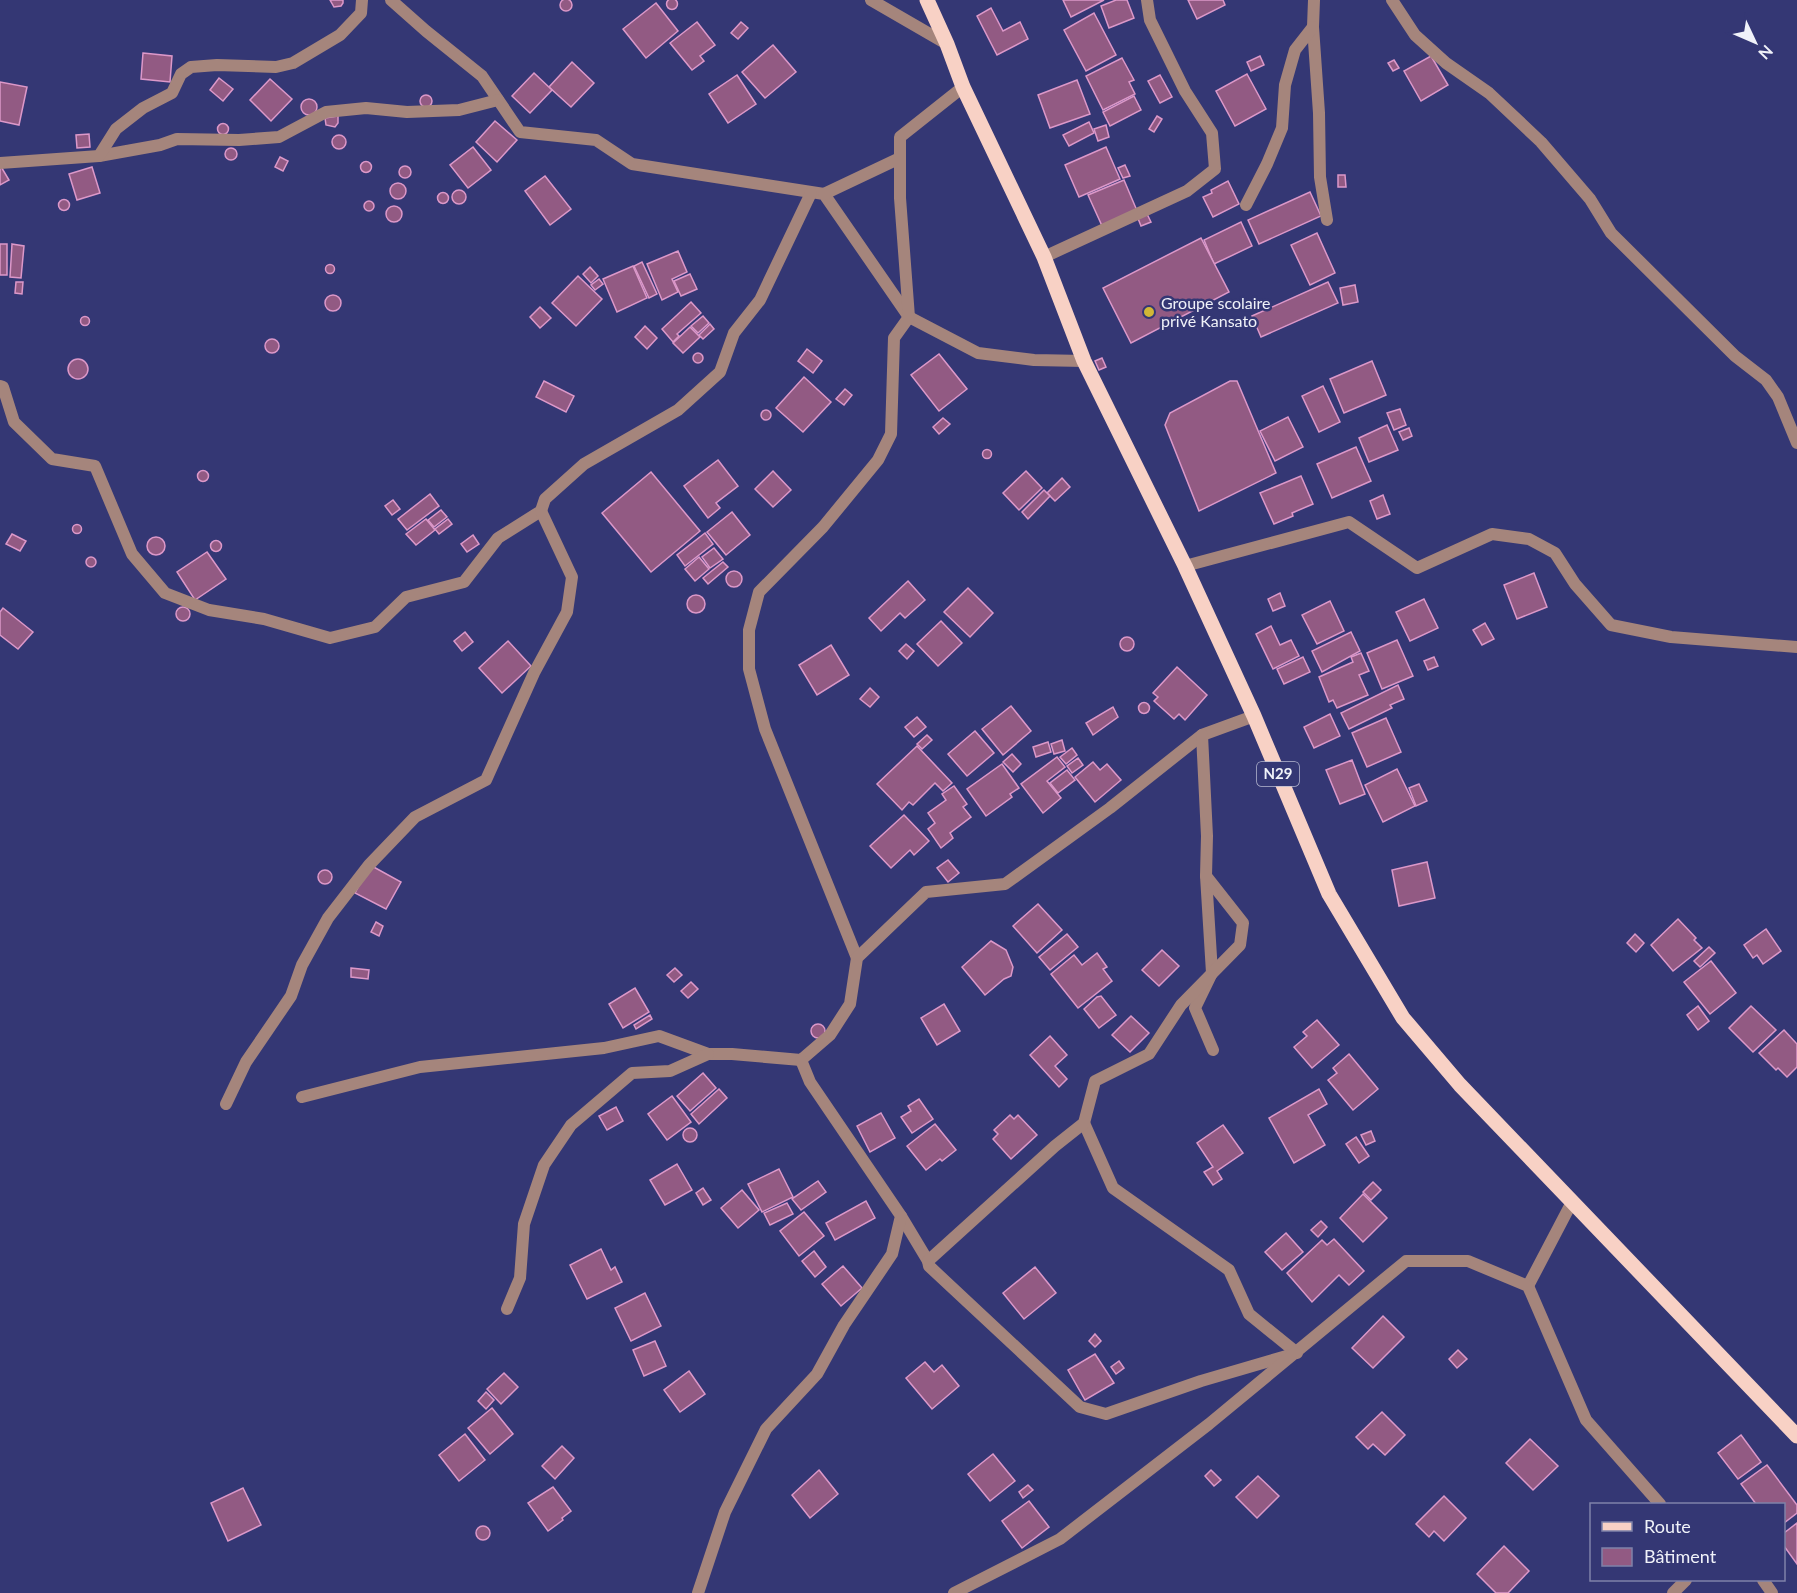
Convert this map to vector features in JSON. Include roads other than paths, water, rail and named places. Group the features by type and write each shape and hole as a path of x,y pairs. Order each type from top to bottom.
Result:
{"main road":[{"name":"N29","path":"927,0 963,87 1044,257 1084,361 1185,566 1254,716 1329,894 1403,1018 1460,1084 1797,1436"}],"street":[{"path":"99,156 116,129 143,108 172,93 181,74 191,67 217,65 276,67 293,63 340,35 361,13 362,0"},
{"path":"391,0 482,76 520,132 596,140 632,164 817,194 900,158"},
{"path":"871,0 947,44"},
{"path":"1044,257 1187,191 1215,169 1212,134 1185,91 1150,20 1147,0"},
{"path":"1314,0 1313,27 1320,177 1327,220"},
{"path":"1392,0 1415,35 1446,63 1489,93 1541,142 1590,199 1611,233 1735,356 1766,380 1778,397 1797,443"},
{"path":"1246,205 1282,128 1285,86 1295,50 1313,27"},
{"path":"302,1097 420,1067 604,1048 659,1036 708,1054 801,1060 830,1035 850,1005 857,958 765,729 749,669 749,630 759,592 823,527 878,460 891,434 894,338 909,317 900,198 900,137 963,87"},
{"path":"0,163 99,156 160,145 177,139 239,140 279,137 327,112 366,108 407,112 459,110 498,100"},
{"path":"817,194 909,317 978,353 1034,360 1084,361"},
{"path":"0,386 3,387 14,422 52,459 95,466 132,554 165,593 209,610 264,619 330,638 375,627 406,597 464,582 498,538 541,510 545,499 584,464 678,410 720,372 734,333 760,300 817,194"},
{"path":"226,1104 246,1062 291,996 302,965 328,918 369,865 416,817 486,780 534,673 567,612 572,577 541,510"},
{"path":"1185,566 1349,522 1417,568 1492,534 1505,535 1529,539 1556,553 1575,584 1611,625 1671,636 1797,647"},
{"path":"857,958 926,892 1005,884 1110,808 1202,735 1254,716"},
{"path":"1202,735 1207,836 1206,876 1212,973 1195,1008 1213,1050"},
{"path":"928,1261 1055,1146 1084,1123 1095,1081 1149,1054 1181,1005 1240,945 1243,923 1206,876"},
{"path":"507,1309 520,1278 524,1224 544,1165 571,1125 632,1072 670,1071 708,1054"},
{"path":"801,1060 810,1082 901,1216 929,1266 1080,1407 1106,1414 1201,1381 1297,1353"},
{"path":"1084,1123 1113,1188 1228,1270 1249,1314 1297,1353"},
{"path":"1528,1287 1572,1202"},
{"path":"698,1593 724,1512 766,1429 817,1374 844,1324 892,1254 901,1216"},
{"path":"954,1593 1060,1539 1209,1424 1406,1261 1468,1261 1528,1287 1586,1420 1659,1503"},
{"path":"1673,1593 1685,1581"}],"place":[{"name":"Groupe scolaire privé Kansato","path":"1149,312"}]}
